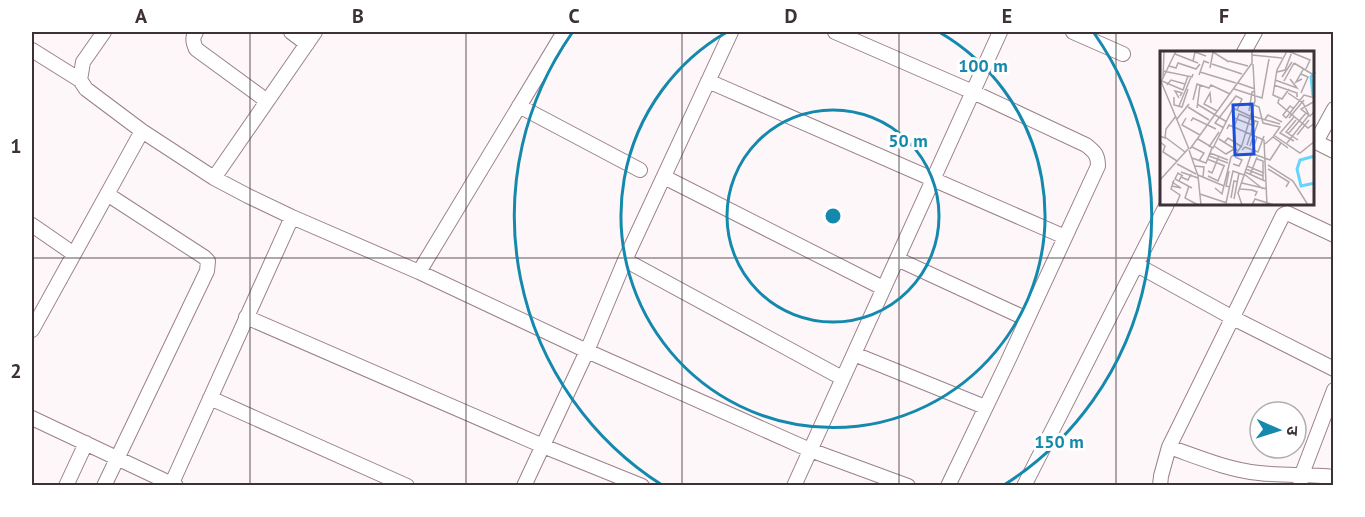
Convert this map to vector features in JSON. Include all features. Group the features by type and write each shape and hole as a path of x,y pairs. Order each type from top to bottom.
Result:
{"street":[{"path":"80,80 83,62 104,32"},
{"path":"196,32 193,36 196,49 267,101"},
{"path":"291,32 307,44"},
{"path":"214,177 315,32"},
{"path":"419,272 564,32"},
{"path":"524,486 587,351 625,260 731,32"},
{"path":"835,32 973,92 1086,145 1095,152 1098,158 1098,166 948,486"},
{"path":"794,486 1000,32"},
{"path":"1073,32 1123,54"},
{"path":"1245,51 1255,32"},
{"path":"32,50 80,80 86,89 142,131 248,196 810,450 908,486"},
{"path":"708,81 1065,237"},
{"path":"519,106 640,170"},
{"path":"1334,109 1314,141 1334,151"},
{"path":"32,330 142,131"},
{"path":"664,177 883,288"},
{"path":"104,486 207,271 208,261 107,194"},
{"path":"1024,486 1166,206"},
{"path":"1160,486 1169,447 1283,215 1287,213 1334,235"},
{"path":"33,424 86,443 174,484 210,398 292,217"},
{"path":"32,225 74,254"},
{"path":"897,259 1027,319"},
{"path":"625,260 842,378"},
{"path":"1137,265 1233,318 1334,369"},
{"path":"246,317 543,446 642,486"},
{"path":"854,354 985,407"},
{"path":"1301,480 1334,390"},
{"path":"210,398 407,486"},
{"path":"66,486 86,443"},
{"path":"1169,447 1236,469 1301,480 1334,477"}]}
